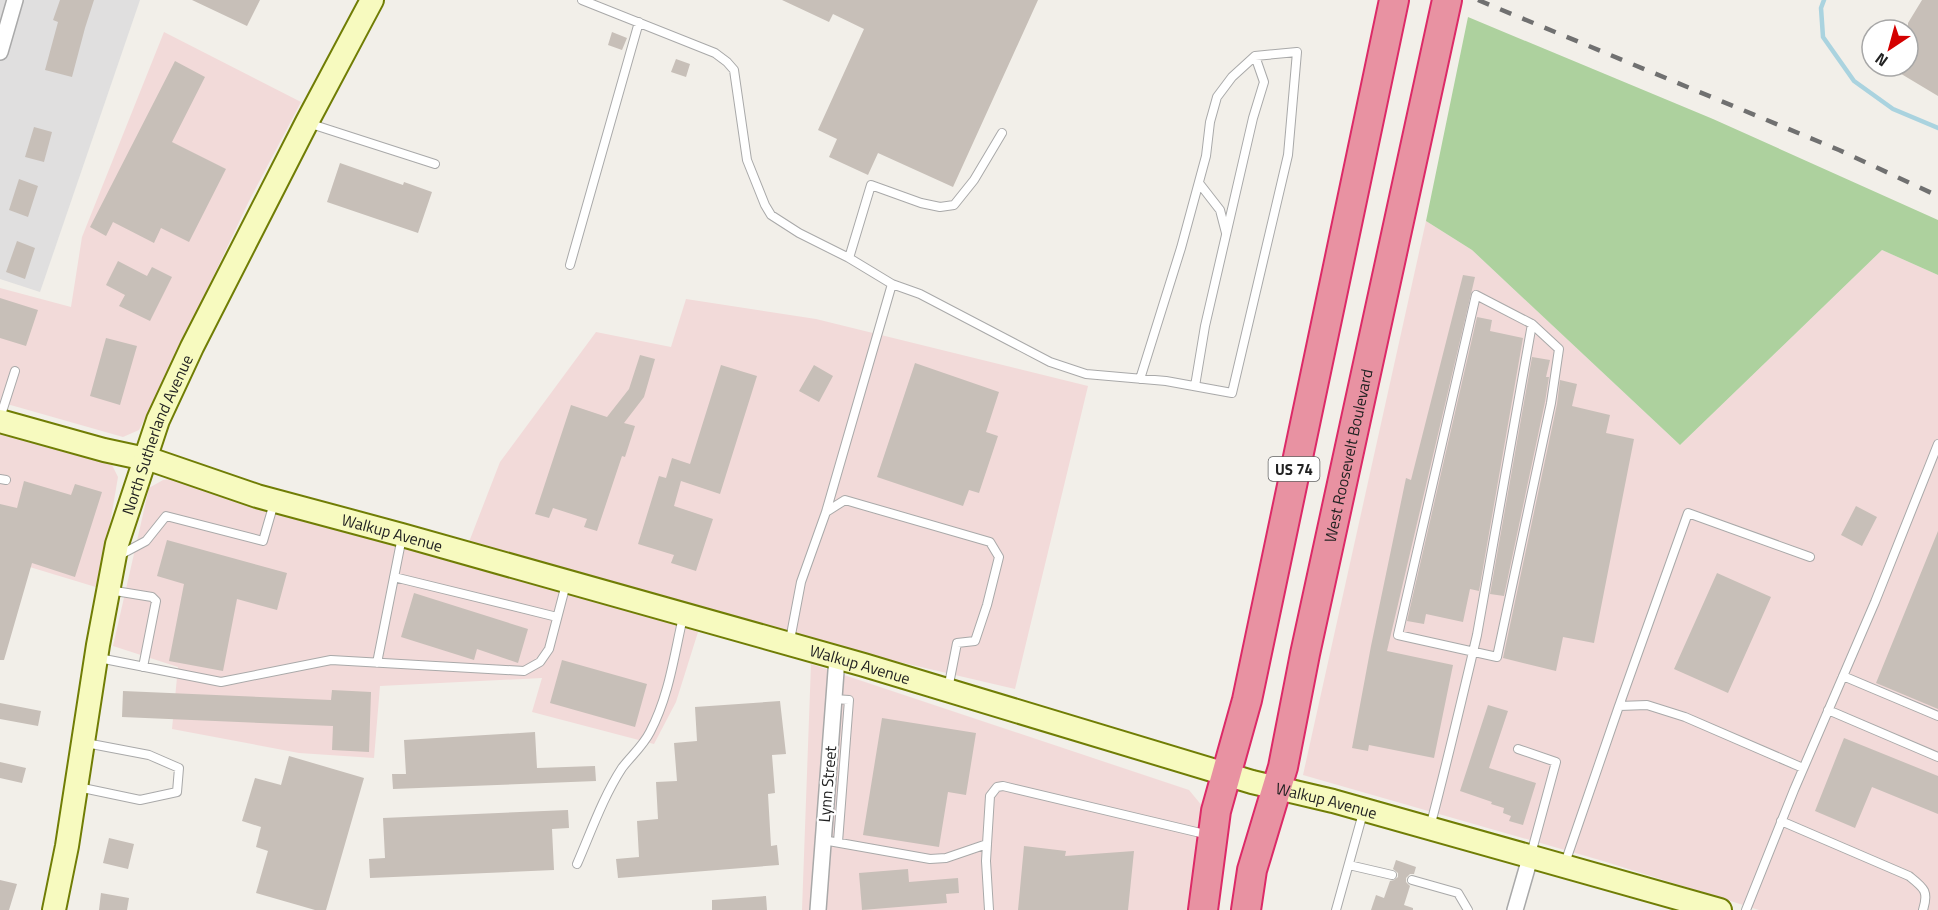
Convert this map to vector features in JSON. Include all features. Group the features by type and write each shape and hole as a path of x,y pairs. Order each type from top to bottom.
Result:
{"highway":[{"name":"US 74","path":"1203,910 1216,811 1247,700 1394,0"},
{"name":"West Roosevelt Boulevard","path":"1246,910 1252,870 1282,767 1447,0"}],"street":[{"path":"0,52 15,0"},
{"name":"North Sutherland Avenue","path":"54,910 77,787 96,657 115,558 158,420 192,347 372,0"},
{"name":"Walkup Avenue","path":"0,420 104,450 145,459 274,501 837,658 1226,775 1364,810 1564,867 1678,904 1720,910"},
{"name":"Lynn Street","path":"818,910 830,841 837,658"},
{"path":"1515,910 1530,858"}],"lane":[{"path":"582,0 715,53 727,62 734,70 747,160 765,205 771,215 782,223 849,258 892,284 920,294 1050,362 1086,374 1195,386 1233,393 1288,155 1297,52 1255,56 1233,77 1217,97 1199,183 1140,379"},
{"path":"570,265 639,22"},
{"path":"1195,386 1205,326 1253,118 1264,82 1255,56"},
{"path":"307,122 435,164"},
{"path":"849,258 871,185 939,207 954,205 974,180 1002,133"},
{"path":"1199,183 1220,210 1226,235"},
{"path":"789,645 801,582 826,512 892,284"},
{"path":"1476,295 1533,324 1558,349 1551,403 1497,657 1473,652 1398,635 1476,295"},
{"path":"1429,829 1451,749 1473,652 1533,324"},
{"path":"0,420 15,371"},
{"path":"1746,910 1803,768 1875,602 1938,444"},
{"path":"826,512 846,500 990,542 999,557 987,605 975,641 957,643 947,690"},
{"path":"115,558 146,541 166,516 263,541 274,501"},
{"path":"1564,867 1688,513 1810,557"},
{"path":"377,663 402,535"},
{"path":"394,578 557,617"},
{"path":"96,657 221,682 331,660 524,671 540,662 549,649 566,583"},
{"path":"109,589 152,597 156,601 144,667"},
{"path":"577,864 610,790 623,767 650,733 668,685 684,616"},
{"path":"1843,676 1938,716"},
{"path":"1619,706 1647,705 1685,717 1803,768"},
{"path":"1828,710 1938,757"},
{"path":"77,787 140,800 177,792 179,768 149,755 84,742"},
{"path":"1518,749 1556,762 1530,858"},
{"path":"989,910 986,861 990,796 997,787 1003,786 1213,836"},
{"path":"1336,910 1364,810"},
{"path":"1781,821 1909,876 1924,888 1927,899 1923,910"},
{"path":"830,841 930,859 946,858 987,844"},
{"path":"1349,865 1392,875"},
{"path":"1412,880 1458,892 1468,910"}],"shaded area":[{"path":"0,0 140,0 40,292 0,279"},
{"path":"164,32 301,102 248,203 139,430 123,437 0,402 0,288 71,307 82,237"},
{"path":"1426,221 1472,250 1680,445 1882,250 1938,275 1938,910 1759,910 1603,861 1303,775"},
{"path":"686,299 816,319 1088,386 1015,689 878,657 469,542 500,462 596,332 671,347"},
{"path":"0,431 112,465 118,477 99,588 0,558"},
{"path":"183,477 625,606 698,632 676,702 654,744 532,712 542,678 380,686 374,758 299,753 172,729 178,667 113,646 149,488 163,480"},
{"path":"811,664 1189,790 1208,813 1190,910 802,910"}],"green space":[{"path":"1468,17 1713,119 1938,220 1938,275 1882,250 1680,445 1472,250 1426,221"}],"building":[{"path":"60,0 94,0 72,77 45,70 58,22 53,20"},
{"path":"192,0 260,0 247,26"},
{"path":"782,0 1038,0 953,187 878,153 868,175 829,157 837,139 818,130 864,29 833,14 829,22"},
{"path":"1922,0 1938,0 1938,96 1908,78 1920,78 1920,18 1911,18"},
{"path":"612,32 627,38 622,50 608,45"},
{"path":"676,59 690,64 686,77 671,72"},
{"path":"175,61 205,77 172,142 226,169 189,242 161,228 154,243 113,222 106,236 90,227"},
{"path":"34,127 52,132 44,162 25,157"},
{"path":"340,163 403,185 404,182 432,192 418,233 327,202"},
{"path":"19,179 38,186 28,217 9,210"},
{"path":"17,241 35,248 25,279 6,272"},
{"path":"118,261 147,276 152,267 172,277 150,321 119,306 125,295 106,285"},
{"path":"1463,275 1475,277 1387,651 1453,665 1434,758 1369,745 1368,751 1352,748 1406,478 1411,480"},
{"path":"0,298 38,310 26,346 0,338"},
{"path":"1477,317 1492,320 1490,331 1523,338 1479,591 1470,589 1463,622 1426,614 1424,624 1407,621"},
{"path":"106,338 137,346 120,405 90,396"},
{"path":"640,355 655,359 644,397 624,423 635,426 625,457 622,456 597,531 584,527 587,519 553,508 549,518 535,514 571,405 607,417 629,389"},
{"path":"1532,357 1550,360 1546,377 1549,377 1545,402 1504,596 1490,594"},
{"path":"915,363 999,392 986,432 998,436 979,493 969,490 963,506 877,477"},
{"path":"721,365 757,376 720,494 681,481 674,506 713,519 696,571 671,563 674,555 638,544 659,476 666,478 672,458 690,464"},
{"path":"814,365 833,376 819,402 799,391"},
{"path":"1560,380 1577,384 1572,406 1610,415 1606,433 1634,439 1594,643 1563,637 1556,671 1503,658 1557,404"},
{"path":"24,481 71,495 75,484 102,492 75,577 32,563 4,660 0,660 0,504 17,508"},
{"path":"1856,506 1877,517 1862,546 1841,535"},
{"path":"1938,531 1938,709 1876,683"},
{"path":"167,540 287,573 277,610 237,599 223,671 169,661 184,584 157,576"},
{"path":"1717,573 1771,597 1728,693 1674,669"},
{"path":"414,593 528,629 518,663 477,649 474,660 401,637"},
{"path":"562,660 647,684 635,727 550,703"},
{"path":"332,690 371,692 369,752 332,750 333,726 122,717 123,691 331,700"},
{"path":"780,701 786,754 772,755 775,793 768,794 771,846 777,845 779,865 618,878 616,859 639,857 637,821 658,819 656,782 677,781 674,743 697,741 695,707"},
{"path":"0,703 41,711 38,726 0,719"},
{"path":"1488,705 1508,711 1489,768 1536,783 1523,825 1509,821 1511,816 1503,813 1504,808 1460,791"},
{"path":"882,718 976,733 966,795 948,792 939,847 863,835"},
{"path":"535,732 537,768 595,766 596,781 393,789 392,774 406,774 404,740"},
{"path":"1844,738 1938,776 1938,814 1872,787 1855,828 1815,811"},
{"path":"289,756 364,778 326,910 315,910 256,893 268,851 256,847 261,827 242,821 255,778 281,785"},
{"path":"0,762 26,768 22,783 0,778"},
{"path":"568,810 569,828 552,829 554,870 370,878 369,859 385,858 383,818"},
{"path":"109,838 134,844 128,869 103,863"},
{"path":"1024,846 1066,851 1065,856 1134,851 1128,910 1018,910"},
{"path":"1396,860 1416,867 1414,874 1406,878 1410,886 1404,905 1413,910 1371,910 1376,895 1384,898 1390,881 1398,877 1398,873 1393,869"},
{"path":"908,869 909,882 958,878 959,893 946,894 947,903 862,910 859,873"},
{"path":"0,880 17,884 9,910 0,910"},
{"path":"101,893 129,898 127,910 99,910"},
{"path":"766,896 767,910 712,910 712,900"}],"waterway":[{"path":"1824,0 1821,8 1823,37 1854,81 1893,109 1938,128"}],"railway":[{"path":"1478,0 1839,150 1938,196"}]}
